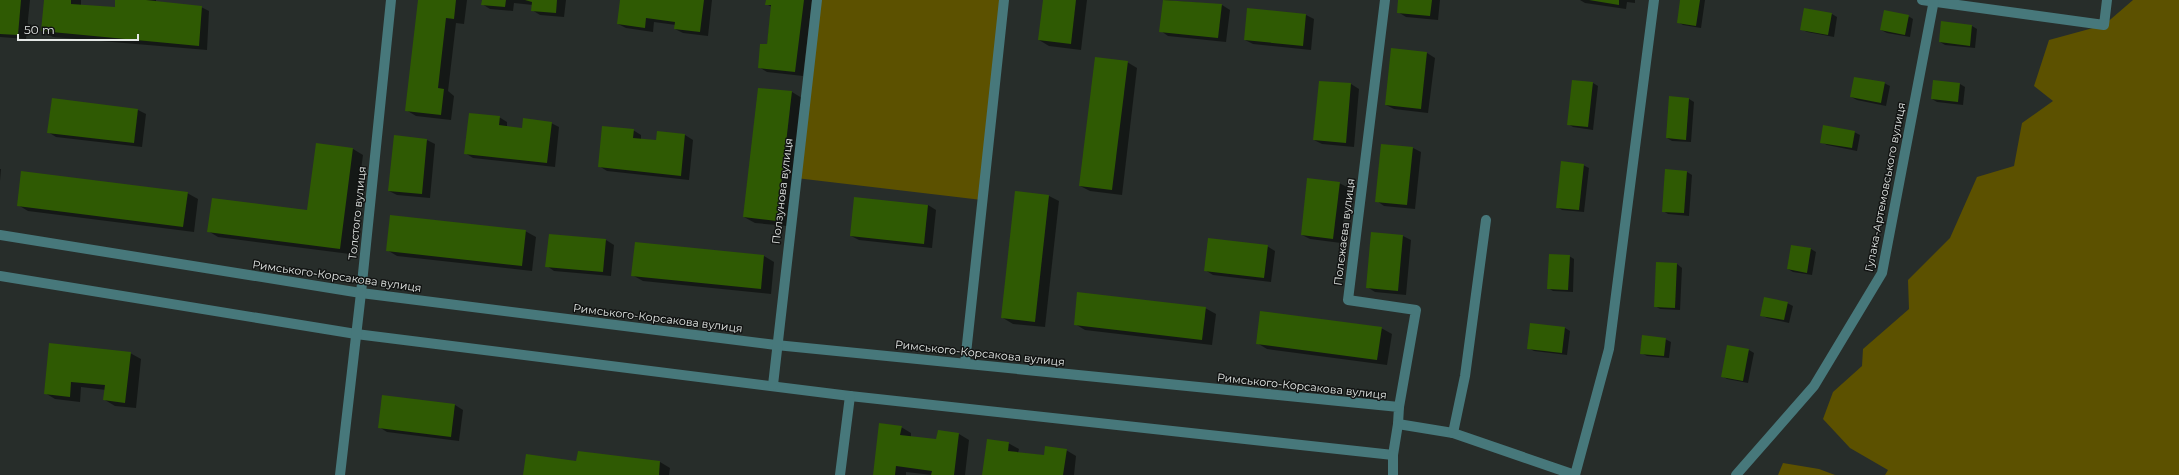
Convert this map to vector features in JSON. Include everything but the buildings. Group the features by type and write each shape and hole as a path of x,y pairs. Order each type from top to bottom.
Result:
{"street":[{"name":"Толстого вулиця","path":"340,475 361,293 391,0"},
{"name":"Ползунова вулиця","path":"773,385 776,345 817,0"},
{"path":"965,363 1004,0"},
{"name":"Полєжаєва вулиця","path":"1385,0 1348,300 1416,310 1398,408"},
{"path":"1398,424 1453,433 1575,475 1608,350 1654,0"},
{"path":"1922,0 2104,25 2107,0"},
{"name":"Гулака-Артемовського вулиця","path":"1736,475 1814,386 1882,273 1934,1"},
{"path":"1453,433 1465,376 1486,220"},
{"name":"Римського-Корсакова вулиця","path":"0,235 361,293 776,345 1398,408 1398,424 1393,455 1393,475"},
{"path":"0,276 356,334 773,385 850,396 1393,455"},
{"path":"840,475 850,396"}],"shaded area":[{"path":"817,0 1004,0 982,200 796,178"},
{"path":"2133,0 2179,0 2179,475 1885,475 1888,470 1850,448 1823,419 1833,392 1862,366 1863,349 1909,309 1908,280 1950,238 1977,177 2014,166 2022,123 2053,101 2034,86 2049,40 2104,25"},
{"path":"1783,463 1819,469 1835,475 1778,475"}]}
